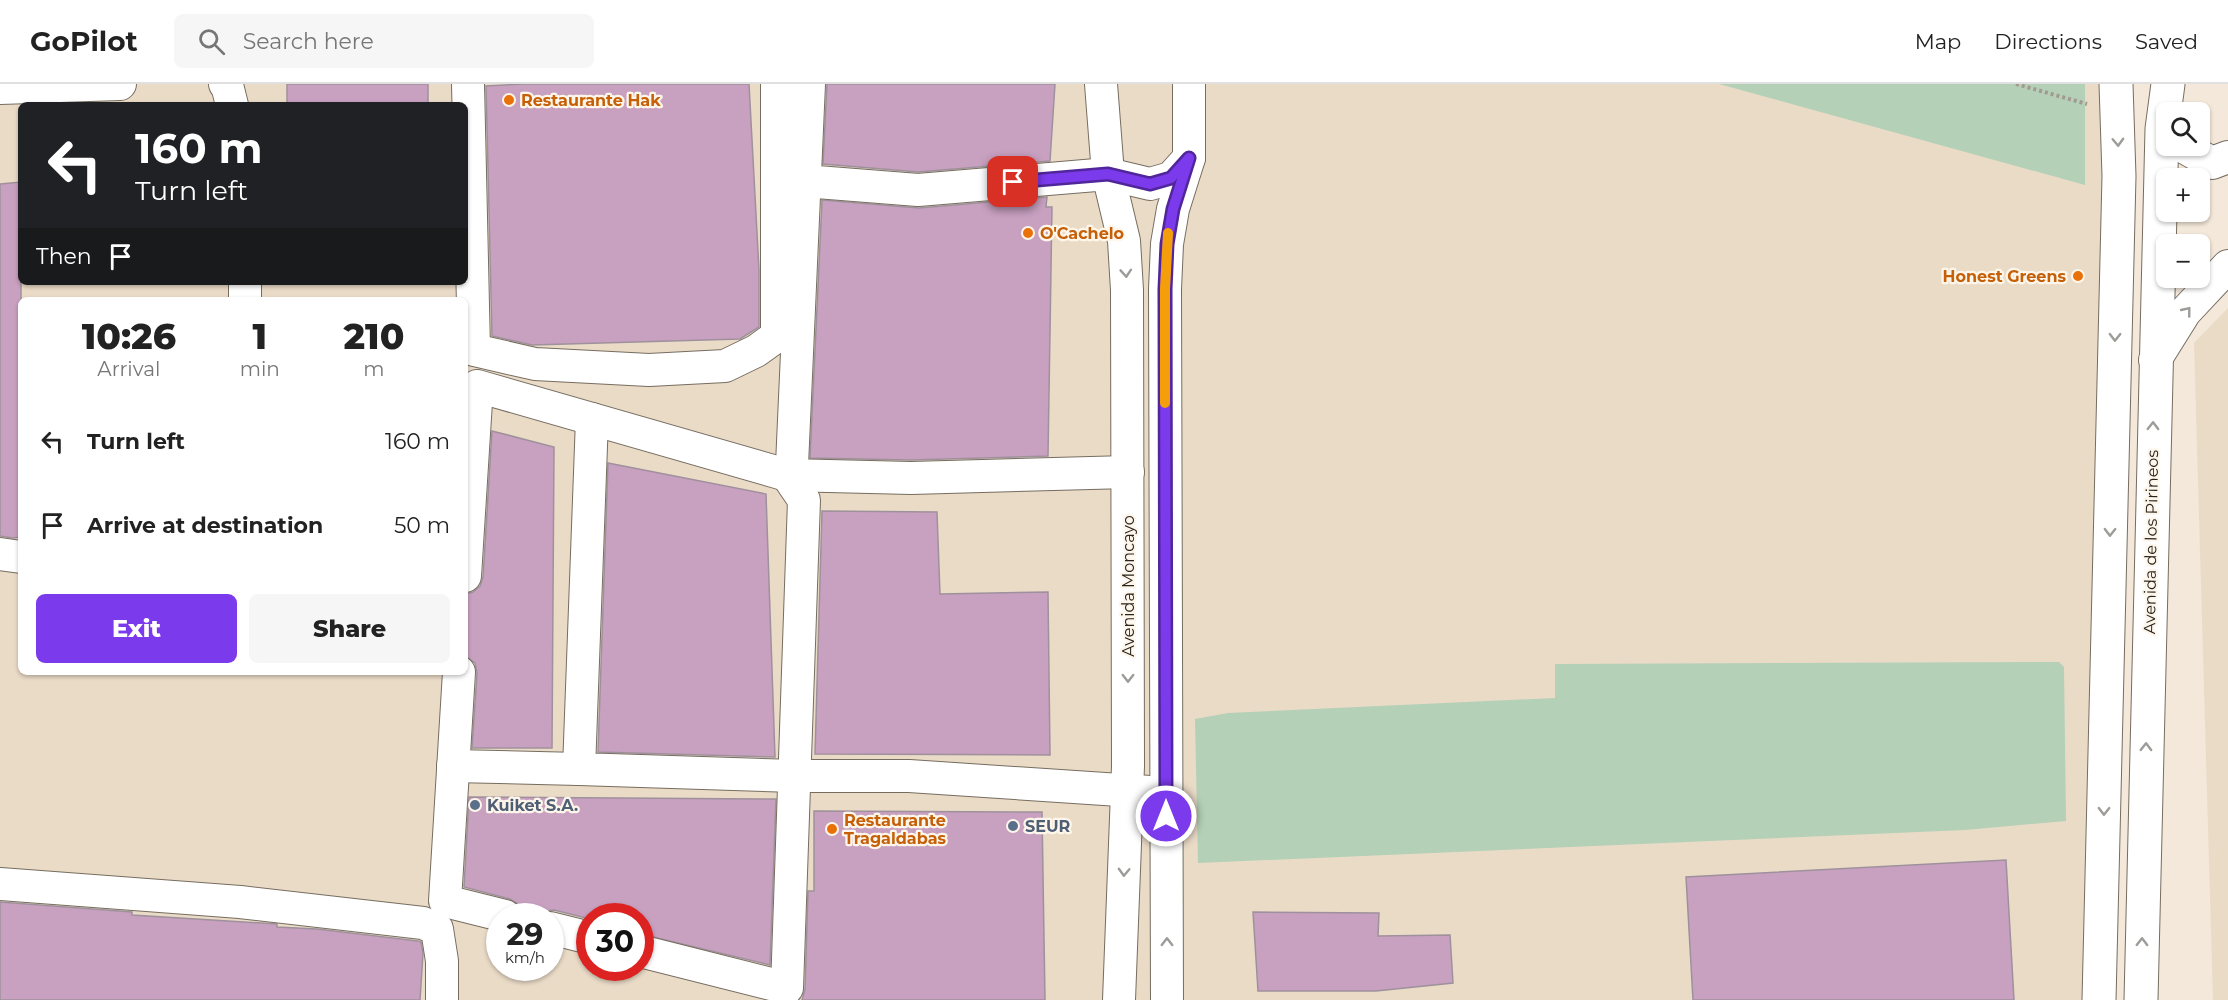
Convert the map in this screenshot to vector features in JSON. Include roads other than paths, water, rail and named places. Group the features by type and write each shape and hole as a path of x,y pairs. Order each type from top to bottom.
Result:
{"main road":[{"name":"Avenida de los Pirineos","path":"2168,84 2169,102"},
{"path":"2099,1000 2118,188 2106,95"},
{"name":"Avenida de los Pirineos","path":"2141,1000 2155,360 2169,156"}],"street":[{"path":"0,88 120,84"},
{"path":"225,84 231,102"},
{"path":"468,84 474,350 535,364 649,370 725,366 756,351 777,336 777,84"},
{"path":"787,475 792,465 808,84"},
{"name":"Avenida Moncayo","path":"1101,84 1108,174 1124,241 1127,290 1127,791 1119,1000"},
{"path":"1167,1000 1165,289 1167,244 1173,209 1189,158 1189,84"},
{"path":"2202,156 2212,163 2228,157"},
{"path":"804,182 918,190 1108,174 1150,184 1171,178 1189,158"},
{"path":"2155,360 2185,312 2228,266"},
{"path":"468,528 477,386 787,475 911,478 1128,472"},
{"path":"579,769 592,419"},
{"path":"654,955 787,988 804,500 787,475"},
{"path":"0,554 18,557"},
{"path":"459,675 445,901 486,911"},
{"path":"453,766 795,776 909,776 1166,793"},
{"path":"0,884 240,902 423,923 437,929 442,961 441,1000"}],"place":[{"name":"Restaurante Hak","path":"509,100"},
{"name":"O'Cachelo","path":"1028,233"},
{"name":"Honest Greens","path":"2078,276"},
{"name":"Kuiket S.A.","path":"475,805"},
{"name":"SEUR","path":"1013,826"},
{"name":"Restaurante Tragaldabas","path":"832,829"}]}
